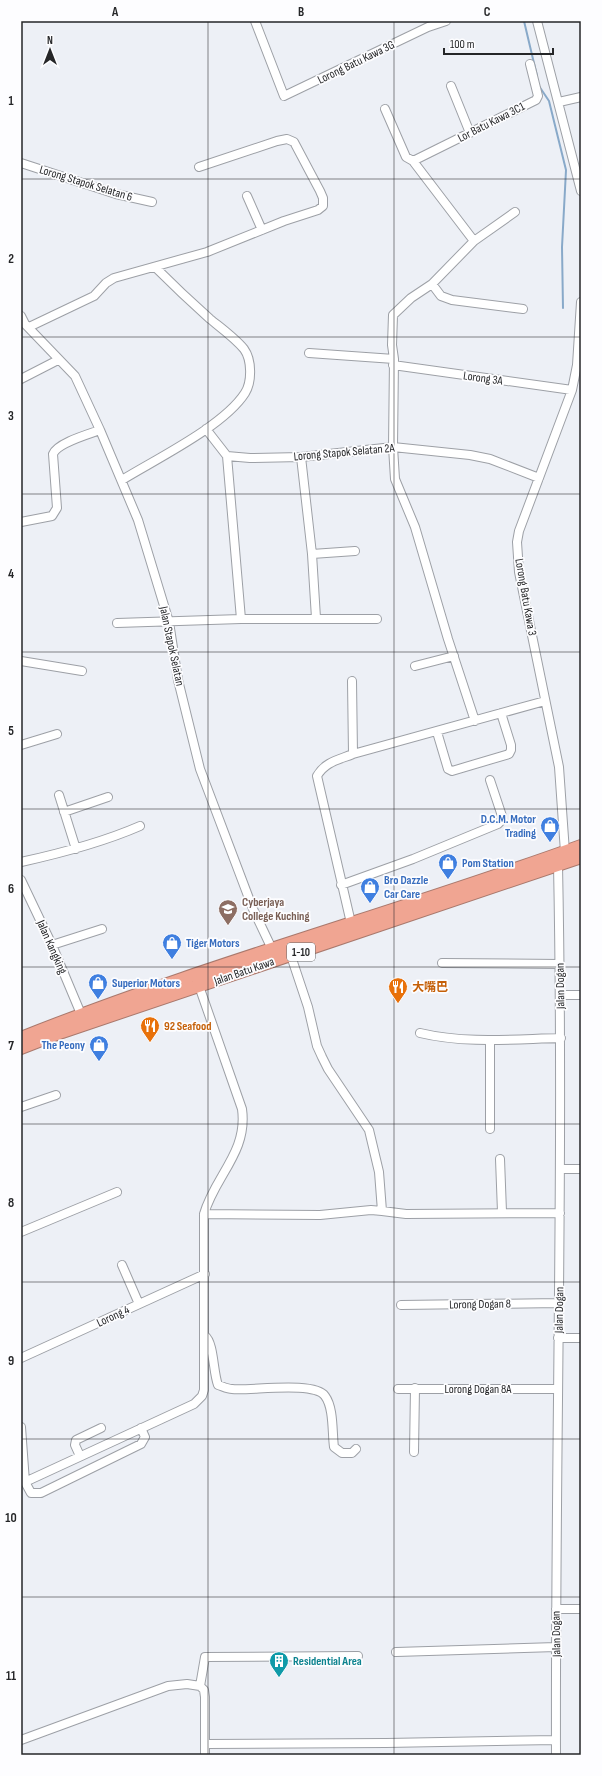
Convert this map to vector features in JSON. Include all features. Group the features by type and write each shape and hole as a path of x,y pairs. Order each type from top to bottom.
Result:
{"highway":[{"name":"Jalan Batu Kawa","path":"21,1038 81,1014 581,846"},
{"name":"Jalan Batu Kawa","path":"21,1048 62,1032 581,857"}],"street":[{"name":"Lorong Batu Kawa 3G","path":"256,21 284,96 428,27 446,21"},
{"path":"537,21 581,192"},
{"name":"Lor Batu Kawa 3C1","path":"413,161 536,100 538,96 530,64"},
{"path":"451,86 470,133"},
{"path":"559,102 581,97"},
{"path":"385,109 406,157 413,161 474,241"},
{"path":"25,325 94,296 106,283 114,278 207,252 318,210 323,206 323,198 320,191 294,142 287,139 200,167"},
{"name":"Lorong Stapok Selatan 6","path":"21,163 116,194 152,202"},
{"path":"247,196 262,230"},
{"path":"475,721 415,527 395,479 393,447 392,345 394,315 411,298 432,284 474,241 515,212"},
{"path":"122,480 206,429 229,411 246,392 249,384 250,370 245,350 238,342 177,289 155,266"},
{"path":"432,284 441,296 452,300 522,309"},
{"name":"Lorong Batu Kawa 3","path":"565,852 559,767 519,572 517,542 519,531 572,390 577,364 581,302"},
{"name":"Jalan Stapok Selatan","path":"21,316 25,325 75,376 122,480 138,520 169,622 178,680 200,768 253,909 272,949"},
{"name":"Lorong 3A","path":"309,353 393,362 572,390"},
{"path":"21,379 58,360"},
{"path":"206,429 227,456 241,619"},
{"path":"21,522 52,516 57,508 53,454 54,450 64,444 100,430"},
{"name":"Lorong Stapok Selatan 2A","path":"227,456 250,458 301,457 393,447 470,455 490,459 540,478"},
{"path":"301,457 312,554 316,618"},
{"path":"312,554 355,551"},
{"path":"117,623 241,619 377,619"},
{"path":"415,666 454,656"},
{"path":"21,661 82,671"},
{"path":"352,681 352,754"},
{"path":"351,923 317,776 325,765 352,754 437,732 545,701"},
{"path":"437,732 448,769 452,771 509,754 511,745 501,713"},
{"path":"21,745 57,734"},
{"path":"341,885 413,859 498,824 502,820 502,816 490,780"},
{"path":"59,795 76,849"},
{"path":"64,812 108,797"},
{"path":"21,862 76,849 111,838 140,826"},
{"name":"Jalan Dogan","path":"556,1755 561,1038 558,865"},
{"name":"Jalan Kangking","path":"21,880 52,945 81,1014"},
{"path":"52,945 102,929"},
{"path":"291,956 308,1008 317,1046 328,1069 369,1130 379,1172 382,1210"},
{"path":"442,963 560,964"},
{"path":"25,1482 194,1404 202,1396 204,1390 204,1214 208,1200 239,1145 243,1118 242,1108 199,986"},
{"path":"560,995 581,995"},
{"path":"420,1033 439,1037 490,1040 561,1038"},
{"path":"490,1040 490,1129"},
{"path":"21,1107 56,1095"},
{"path":"500,1160 502,1212"},
{"path":"560,1169 581,1169"},
{"path":"21,1232 117,1192"},
{"path":"204,1214 320,1215 371,1210 382,1210 406,1214 502,1212 560,1213"},
{"path":"122,1265 139,1304"},
{"name":"Lorong 4","path":"21,1358 205,1274"},
{"name":"Lorong Dogan 8","path":"401,1305 559,1303"},
{"path":"204,1336 209,1341 214,1375 218,1384 233,1389 273,1388 312,1390 320,1392 325,1397 330,1407 334,1447 342,1453 352,1453 356,1449"},
{"path":"558,1338 581,1338"},
{"path":"414,1452 415,1388"},
{"name":"Lorong Dogan 8A","path":"398,1389 558,1389"},
{"path":"21,1427 25,1482 31,1493 41,1493 141,1444 145,1437 140,1428"},
{"path":"80,1456 75,1445 76,1440 101,1428"},
{"path":"556,1609 581,1609"},
{"path":"396,1652 556,1647"},
{"path":"200,1686 205,1657 358,1656"},
{"path":"21,1740 168,1686 187,1684 200,1686 204,1690 205,1755"},
{"path":"206,1744 556,1740"}],"waterway":[{"path":"524,21 537,76"},
{"path":"539,86 549,101 566,170 562,247 563,308"}],"place":[{"name":"D.C.M. Motor Trading","path":"550,843"},
{"name":"Pom Station","path":"448,880"},
{"name":"Bro Dazzle Car Care","path":"370,904"},
{"name":"Cyberjaya College Kuching","path":"228,926"},
{"name":"Tiger Motors","path":"172,960"},
{"name":"Superior Motors","path":"98,1000"},
{"name":"大嘴巴","path":"398,1004"},
{"name":"92 Seafood","path":"150,1043"},
{"name":"The Peony","path":"99,1062"},
{"name":"Residential Area","path":"279,1678"}]}
